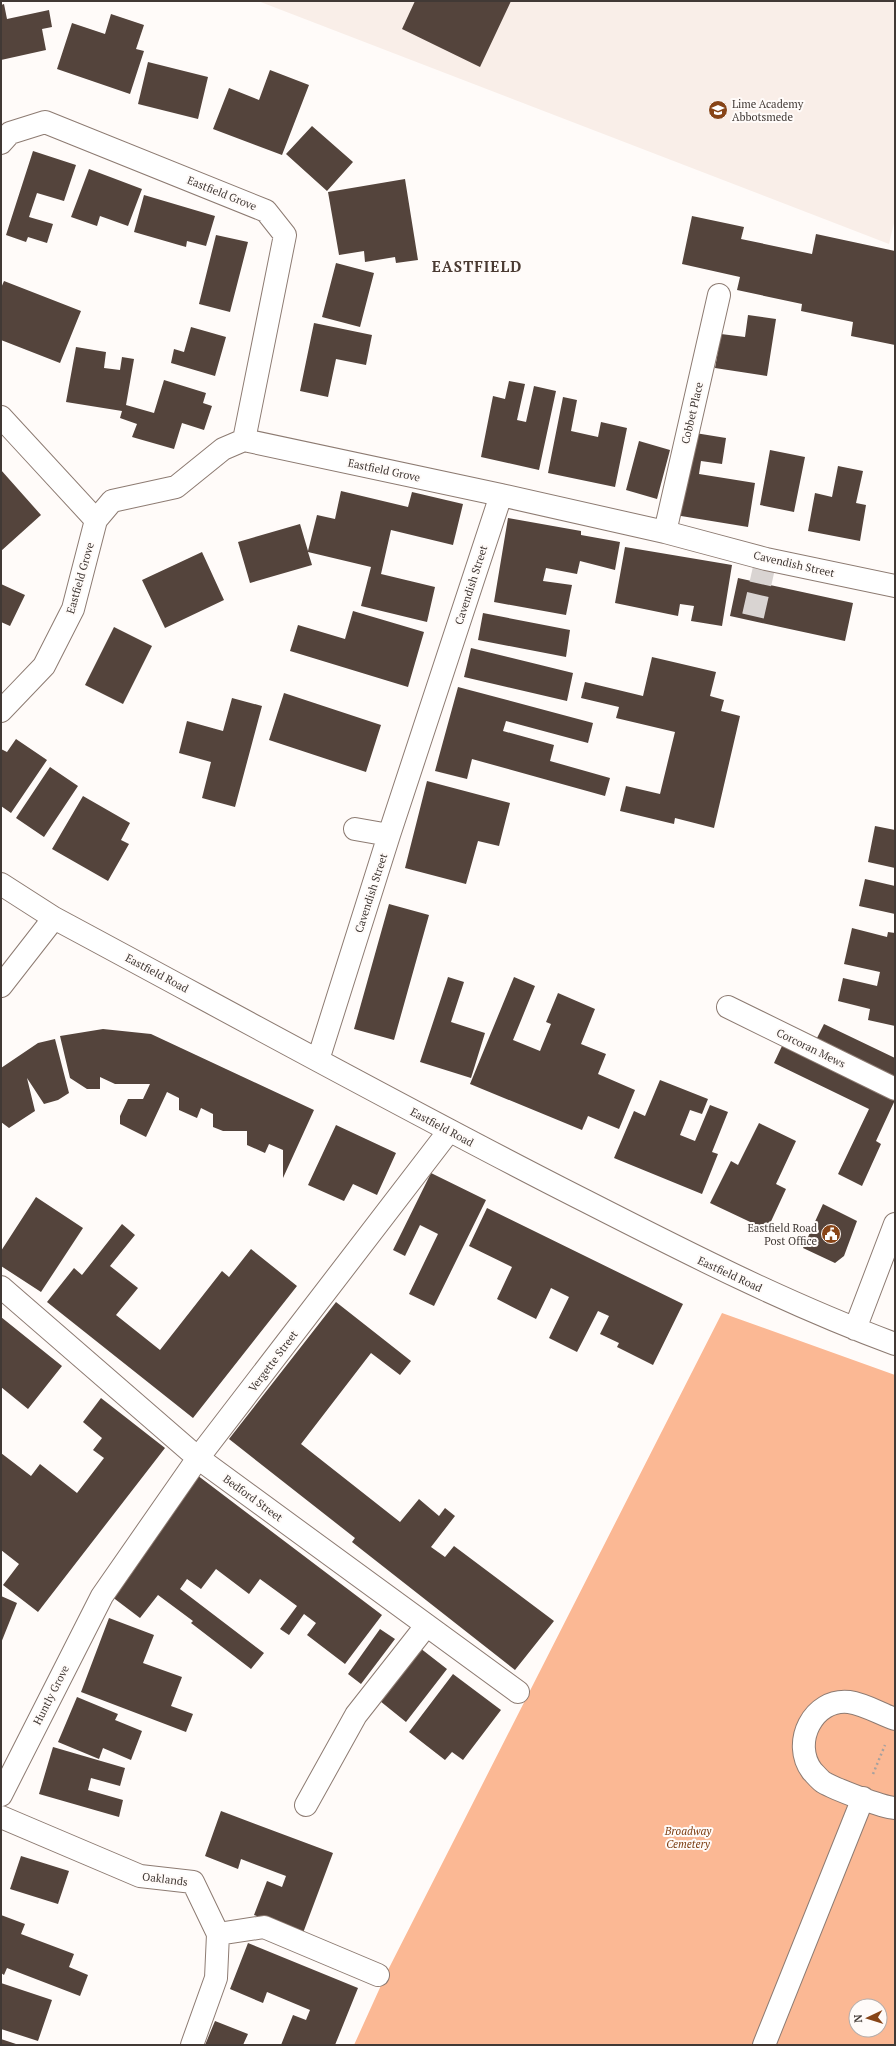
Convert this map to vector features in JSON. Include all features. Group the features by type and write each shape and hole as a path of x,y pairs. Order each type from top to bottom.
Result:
{"street":[{"name":"Eastfield Grove","path":"1,143 10,134 45,122 266,211 285,235 244,440"},
{"name":"Cobbet Place","path":"665,532 719,295"},
{"path":"1,417 96,520"},
{"name":"Eastfield Grove","path":"1,710 44,666 73,609 96,520 112,502 176,486 223,449 244,440 501,494"},
{"name":"Cavendish Street","path":"318,1060 389,835 501,494 665,532 766,559 895,586"},
{"path":"355,828 389,835"},
{"name":"Eastfield Road","path":"1,884 54,918 449,1131 724,1272 855,1329 895,1344"},
{"path":"1,986 54,918"},
{"name":"Corcoran Mews","path":"728,1007 895,1089"},
{"name":"Vergette Street","path":"102,1596 198,1458 449,1131"},
{"path":"855,1329 895,1224"},
{"name":"Bedford Street","path":"1,1287 198,1458 518,1692"},
{"name":"Huntly Grove","path":"1,1796 102,1596"},
{"path":"306,1805 356,1715 426,1626"},
{"path":"895,1719 850,1702 840,1702 820,1710 815,1714 808,1726 804,1741 805,1757 812,1770 823,1782 863,1798 895,1808"},
{"path":"764,2045 863,1798"},
{"name":"Oaklands","path":"1,1817 140,1876 193,1882 218,1934 216,1978 192,2045"},
{"path":"218,1934 264,1927 378,1974"}],"path":[{"path":"863,1798 886,1741"}],"shaded area":[{"name":"Lime Academy Abbotsmede","path":"258,1 895,1 895,219 889,244"}],"green space":[{"name":"Broadway Cemetery","path":"722,1313 895,1375 895,2045 354,2045 388,1970"}],"building":[{"path":"415,1 511,1 480,67 402,29"},
{"path":"4,4 7,19 49,10 52,27 42,29 46,50 1,60 1,5"},
{"path":"111,14 144,25 136,49 144,51 130,94 57,69 72,23 105,34"},
{"path":"148,62 208,77 198,119 138,104"},
{"path":"270,70 309,85 282,155 213,129 229,88 259,100"},
{"path":"312,126 353,162 327,191 286,154"},
{"path":"33,151 76,165 64,201 37,193 29,217 53,224 47,243 28,237 26,242 6,235"},
{"path":"89,169 142,189 128,226 100,216 97,226 71,217"},
{"path":"405,179 418,260 396,263 395,257 365,262 364,251 339,255 328,192"},
{"path":"144,195 215,216 206,246 187,241 186,247 134,232"},
{"path":"692,216 744,227 741,239 812,254 816,234 895,251 895,345 851,336 853,322 801,311 802,304 737,290 740,277 682,264"},
{"path":"216,235 248,242 230,312 199,304"},
{"path":"336,263 374,273 360,327 322,317"},
{"path":"4,281 81,311 60,363 1,340 1,288"},
{"path":"748,315 776,319 767,376 715,368 721,334 745,337"},
{"path":"314,323 372,335 366,365 336,359 328,397 300,391"},
{"path":"191,327 226,337 215,376 171,363 174,349 184,352"},
{"path":"76,347 106,352 104,368 120,370 122,357 134,359 126,405 154,413 164,380 206,393 203,403 212,406 204,430 182,423 174,449 132,437 137,424 120,418 122,411 66,402"},
{"path":"509,381 525,384 517,420 526,422 534,386 556,391 539,470 481,457 493,396 505,399"},
{"path":"563,397 577,400 571,431 598,437 601,422 627,428 615,487 548,473"},
{"path":"689,432 726,438 722,464 701,461 699,474 755,483 748,527 675,515"},
{"path":"639,441 670,450 657,499 626,490"},
{"path":"770,450 805,457 794,512 760,505"},
{"path":"838,466 863,471 856,503 866,505 860,541 808,531 815,493 832,497"},
{"path":"1,470 41,515 1,551"},
{"path":"341,491 408,507 412,492 463,504 453,545 391,530 381,574 435,587 427,622 361,606 371,567 308,552 312,565 250,583 238,542 300,524 308,551 317,515 335,519"},
{"path":"508,518 581,531 581,535 620,542 615,570 580,561 577,574 546,568 543,581 572,585 566,615 494,602"},
{"path":"625,547 732,565 722,626 691,621 694,606 680,604 678,616 615,603"},
{"path":"202,552 224,600 165,628 142,580"},
{"path":"738,578 853,603 845,641 730,616"},
{"path":"1,584 25,595 10,626 1,622"},
{"path":"353,611 424,632 408,687 290,651 298,625 345,639"},
{"path":"483,613 570,630 566,657 478,640"},
{"path":"114,627 152,646 123,704 85,685"},
{"path":"471,648 573,673 567,701 464,677"},
{"path":"652,657 716,672 710,696 724,700 721,711 740,716 714,828 675,818 674,824 620,811 626,786 660,794 675,732 616,718 619,707 581,698 585,682 643,696"},
{"path":"458,687 593,723 588,743 506,721 503,731 554,745 550,761 610,778 605,796 472,759 467,779 435,771"},
{"path":"284,693 381,725 366,772 269,740"},
{"path":"232,698 262,706 235,807 202,798 211,762 179,753 187,721 223,731"},
{"path":"16,739 47,760 11,813 1,806 1,749 7,752"},
{"path":"50,767 78,786 44,837 16,818"},
{"path":"427,781 510,803 499,846 478,841 466,884 405,868"},
{"path":"83,796 130,823 121,840 129,844 108,881 52,849"},
{"path":"875,826 895,830 895,868 868,862"},
{"path":"865,879 895,886 895,914 859,906"},
{"path":"389,904 429,915 394,1040 354,1029"},
{"path":"852,928 887,937 888,932 895,933 895,1026 868,1020 870,1009 838,1001 843,978 877,986 880,972 844,964"},
{"path":"448,977 464,982 451,1022 485,1033 471,1078 420,1062"},
{"path":"514,977 535,986 513,1040 540,1051 551,1024 546,1022 558,993 595,1009 581,1044 606,1054 598,1074 635,1090 619,1129 588,1116 582,1130 470,1084"},
{"path":"824,1024 895,1058 895,1083 814,1044"},
{"path":"103,1029 151,1034 314,1110 283,1178 283,1150 269,1144 265,1153 247,1145 247,1131 223,1131 213,1127 213,1114 201,1108 197,1118 179,1110 179,1098 167,1092 146,1137 120,1124 120,1116 128,1099 143,1099 150,1084 115,1084 100,1077 100,1089 87,1089 70,1078 60,1036"},
{"path":"55,1039 69,1093 58,1100 44,1104 27,1078 35,1111 9,1128 1,1122 1,1068 38,1043"},
{"path":"782,1046 895,1100 876,1141 881,1144 862,1186 838,1174 869,1109 774,1063"},
{"path":"660,1080 708,1099 702,1114 690,1110 680,1135 695,1141 710,1105 728,1112 712,1152 718,1154 702,1194 614,1158 634,1111 645,1116"},
{"path":"759,1123 796,1141 776,1184 786,1189 767,1230 710,1203 731,1161 738,1165"},
{"path":"336,1125 396,1153 377,1195 353,1184 344,1201 308,1185"},
{"path":"431,1173 486,1200 434,1306 409,1294 438,1234 420,1225 405,1256 393,1250"},
{"path":"36,1197 83,1228 41,1292 1,1266 1,1251"},
{"name":"Eastfield Road Post Office","path":"823,1204 857,1221 844,1256 835,1263 803,1248"},
{"path":"487,1208 683,1304 653,1365 617,1347 619,1343 600,1334 609,1316 598,1311 577,1352 549,1338 569,1297 551,1288 536,1319 497,1299 512,1267 469,1246"},
{"path":"122,1224 135,1235 110,1266 138,1288 116,1315 160,1350 222,1271 229,1277 251,1249 297,1286 193,1418 47,1302 74,1268 82,1275"},
{"path":"336,1302 411,1361 400,1375 371,1353 301,1444 400,1522 419,1499 439,1516 445,1508 455,1516 431,1547 445,1557 454,1546 554,1621 515,1670 352,1542 355,1538 229,1439"},
{"path":"1,1317 62,1366 28,1409 1,1387"},
{"path":"101,1398 165,1448 38,1612 3,1585 19,1564 1,1550 1,1453 31,1476 40,1464 77,1493 104,1458 93,1450 102,1438 83,1422"},
{"path":"197,1475 382,1615 345,1664 307,1635 316,1623 304,1614 289,1635 280,1629 297,1606 260,1579 249,1594 216,1569 201,1589 187,1579 180,1589 264,1653 251,1669 191,1623 193,1621 158,1595 140,1618 107,1593"},
{"path":"1,1596 17,1603 1,1643"},
{"path":"109,1618 154,1635 143,1663 182,1677 171,1706 193,1714 186,1732 81,1692"},
{"path":"380,1629 395,1639 361,1684 348,1674"},
{"path":"420,1648 447,1669 406,1722 380,1701"},
{"path":"453,1674 501,1710 463,1760 452,1752 445,1760 409,1732"},
{"path":"77,1697 118,1714 115,1720 142,1731 131,1760 103,1748 99,1759 58,1742"},
{"path":"53,1747 125,1768 120,1786 91,1778 88,1790 123,1800 119,1817 39,1794"},
{"path":"221,1811 333,1853 303,1933 254,1915 267,1881 282,1887 286,1876 241,1859 238,1869 205,1856"},
{"path":"21,1856 69,1871 58,1904 10,1889"},
{"path":"1,1915 25,1924 21,1934 74,1954 69,1967 88,1975 80,1996 7,1968 4,1975 1,1973"},
{"path":"248,1943 358,1988 335,2045 281,2045 293,2015 306,2020 310,2010 267,1992 263,2003 230,1989"},
{"path":"1,1983 52,2000 38,2041 1,2029"},
{"path":"215,2021 248,2034 243,2045 205,2045"},
{"path":"1,2039 19,2045 1,2045"}],"tunnel":[{"path":"753,616 766,559"}],"place":[{"name":"Lime Academy Abbotsmede","path":"718,110"},
{"name":"Eastfield Road Post Office","path":"831,1234"}],"district":[{"name":"EASTFIELD","path":"477,267"}]}
